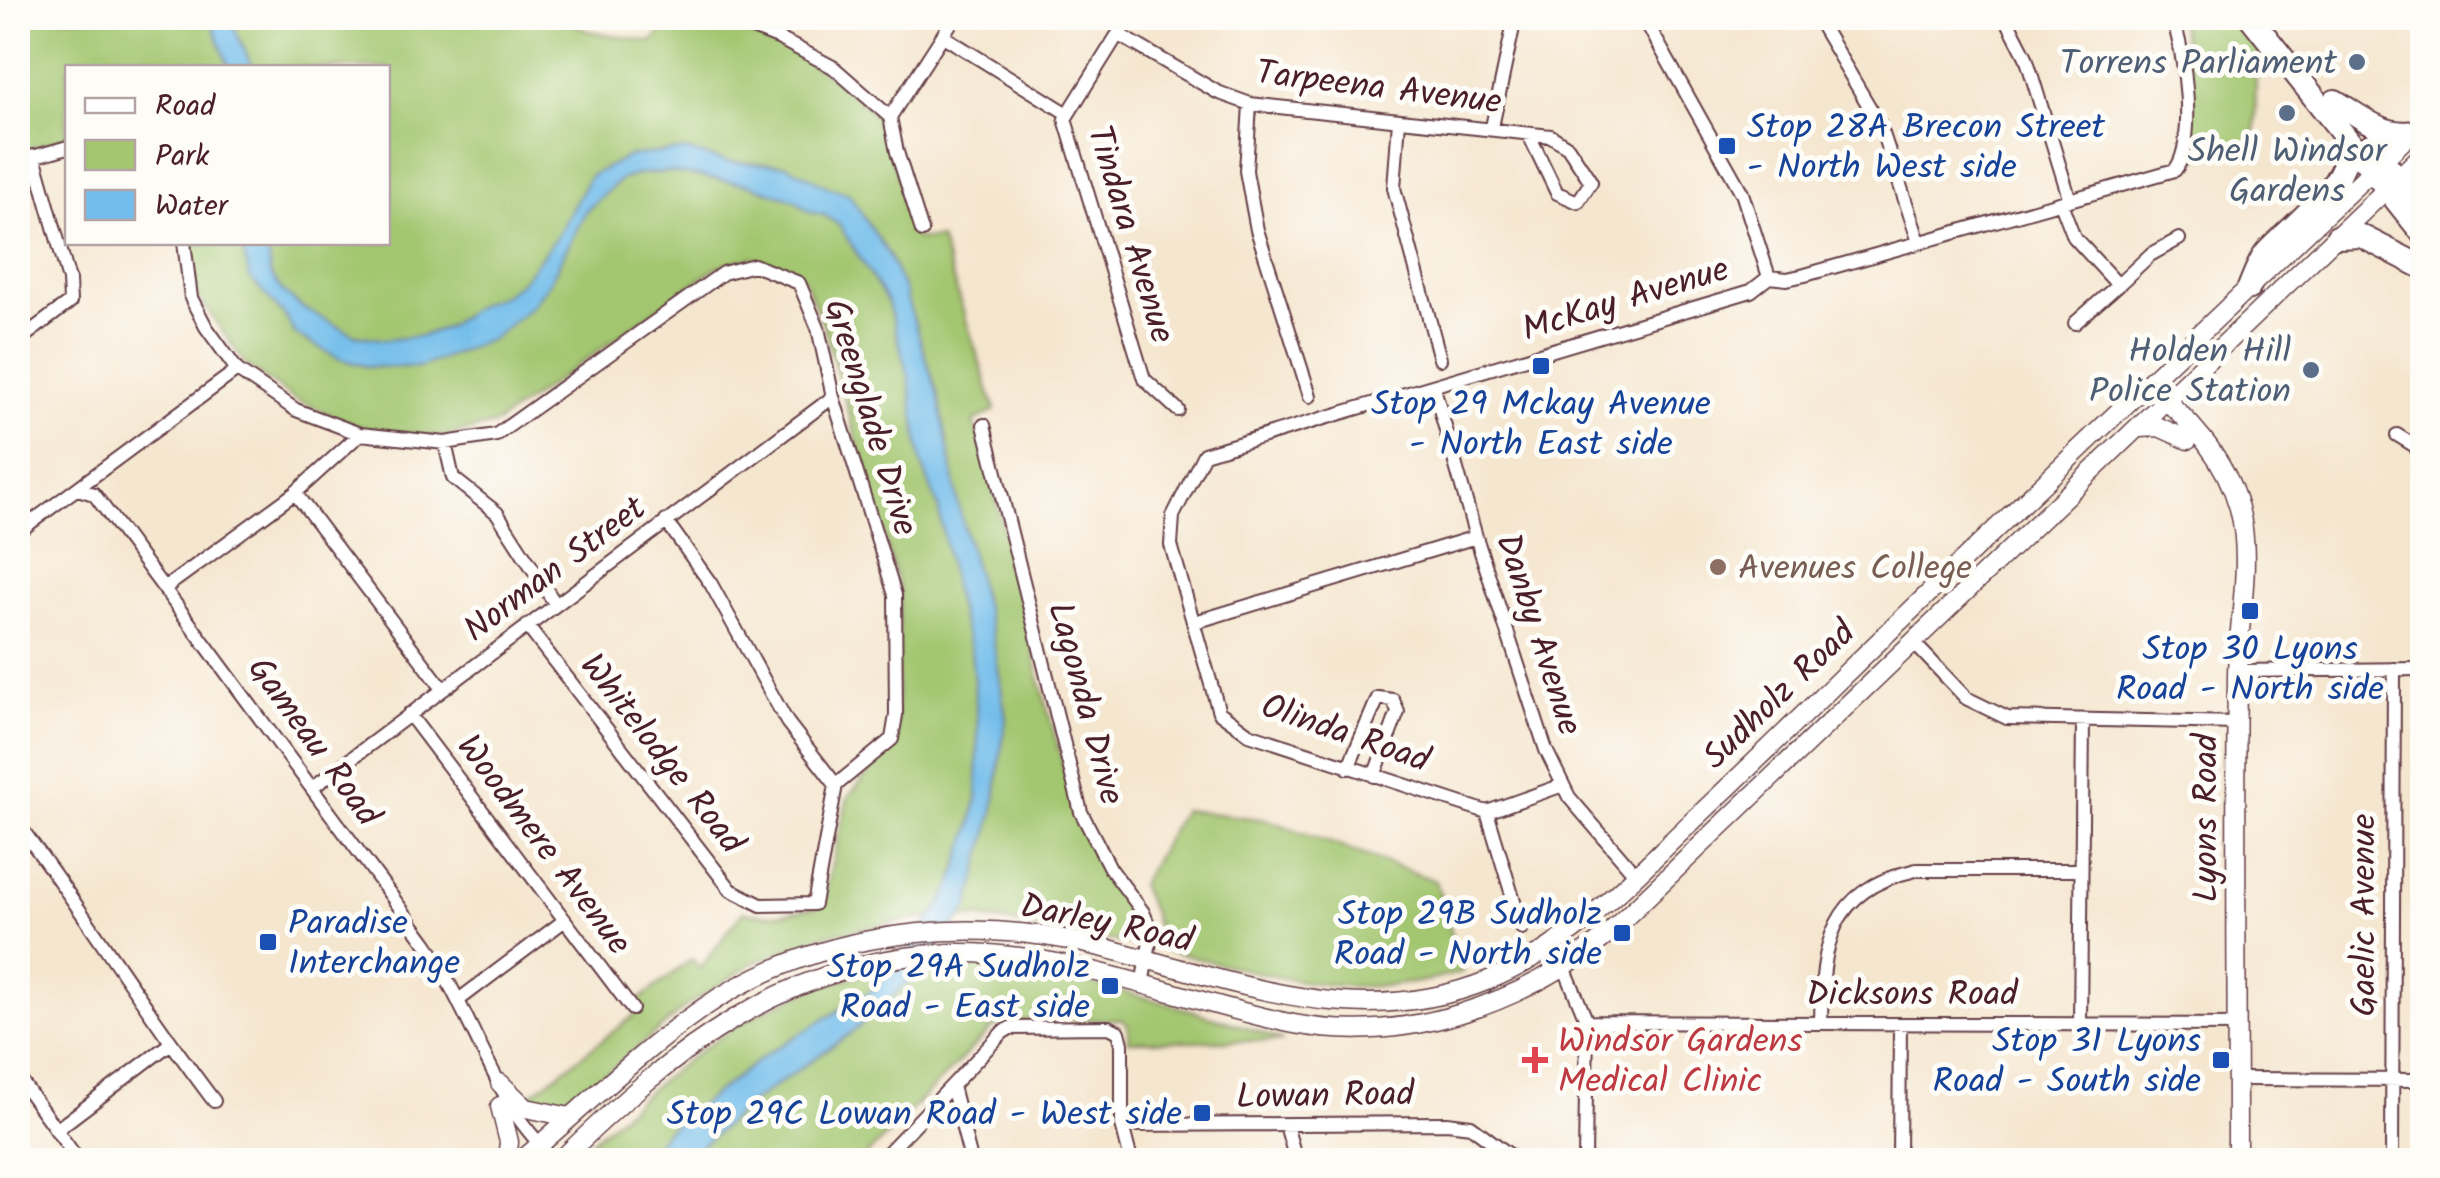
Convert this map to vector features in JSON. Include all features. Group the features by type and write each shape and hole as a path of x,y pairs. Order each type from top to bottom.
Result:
{"highway":[{"path":"2251,18 2344,136 2422,208"},
{"path":"2268,18 2336,101 2422,234"},
{"path":"2336,101 2387,132 2397,135 2417,128"},
{"path":"2249,288 2264,255 2331,187 2348,154 2344,136"},
{"path":"2422,199 2422,208"},
{"path":"2337,238 2361,236 2422,268"}],"main road":[{"path":"2385,175 2417,128"},
{"path":"2385,175 2422,155"},
{"name":"Sudholz Road","path":"1566,966 1606,936 2337,238 2385,175"},
{"name":"Sudholz Road","path":"1555,945 1636,875 2145,384 2249,288 2385,175"},
{"path":"2140,428 2188,431 2186,400 2194,376 2174,358"},
{"name":"Lyons Road","path":"2145,384 2220,461 2243,529 2238,671 2237,1160"},
{"path":"1824,694 1841,713"},
{"path":"1636,875 1648,896"},
{"name":"Darley Road","path":"540,1155 570,1117 671,1031 726,994 796,960 869,940 943,930 1051,937 1290,997 1370,1004 1416,1000 1464,989 1516,968 1555,945"},
{"name":"Darley Road","path":"561,1160 645,1082 721,1025 789,989 853,969 916,956 966,954 1051,961 1298,1024 1371,1028 1432,1021 1471,1011 1509,997 1566,966"},
{"path":"500,1083 526,1108 570,1117"},
{"path":"500,1106 509,1142 507,1160"}],"street":[{"path":"726,18 778,38 833,67 890,117 922,231"},
{"path":"890,117 954,18"},
{"name":"Tindara Avenue","path":"1128,18 1065,120 1144,379 1178,410"},
{"path":"1492,128 1516,18"},
{"path":"1644,18 1742,193 1770,277"},
{"path":"1817,18 1880,125 1919,242"},
{"path":"2006,18 2026,57 2074,236 2118,285"},
{"name":"McKay Avenue","path":"1204,454 1751,292 1770,277 1788,279 1805,275 2175,170 2185,146 2186,76 2183,50 2172,18"},
{"name":"Tarpeena Avenue","path":"1118,34 1217,92 1250,104 1551,136 1568,147 1591,182 1578,202 1557,193 1529,136"},
{"path":"943,36 1068,114"},
{"path":"1250,104 1246,171 1256,230 1310,396"},
{"path":"1399,120 1394,188 1440,360"},
{"path":"18,161 65,148"},
{"path":"18,341 70,302 68,280 34,156"},
{"path":"2075,323 2150,256 2179,240"},
{"name":"Greenglade Drive","path":"184,245 191,298 206,327 238,370 296,410 360,434 444,444 496,435 723,273 754,265 799,283 818,328 832,397 895,595 896,715 892,739 836,784"},
{"path":"18,532 238,370"},
{"name":"Danby Avenue","path":"1434,388 1476,538 1546,750 1581,812 1636,875"},
{"name":"Norman Street","path":"312,788 832,397"},
{"name":"Lagonda Drive","path":"984,426 1081,812 1110,868 1143,912 1151,934 1142,984"},
{"path":"165,588 295,493 360,434"},
{"path":"2398,435 2415,446 2422,458"},
{"path":"444,444 452,478 497,513 556,604"},
{"name":"Olinda Road","path":"1204,454 1173,516 1171,545 1219,712 1249,734 1487,812"},
{"name":"Gameau Road","path":"78,489 94,494 426,944 460,999 500,1106 540,1155"},
{"path":"295,493 443,689"},
{"path":"666,521 711,584 786,722 836,784"},
{"path":"1195,622 1476,538"},
{"name":"Whitelodge Road","path":"527,626 731,890 761,905 814,904 836,784"},
{"path":"1914,642 1957,690 1978,706 2021,720 2238,722"},
{"name":"Gaelic Avenue","path":"2392,1160 2394,669"},
{"path":"2238,671 2422,669"},
{"path":"1348,768 1378,698 1394,700 1398,712 1374,776"},
{"name":"Woodmere Avenue","path":"410,714 632,1009"},
{"path":"2080,1024 2083,721"},
{"path":"1522,928 1487,812 1563,786"},
{"path":"18,824 80,906 121,972 214,1101"},
{"path":"1821,1022 1822,973 1829,940 1844,910 1864,890 1892,876 1916,870 2081,870"},
{"path":"460,999 565,920"},
{"path":"1555,945 1587,1022 1585,1160"},
{"name":"Dicksons Road","path":"1587,1022 2237,1025"},
{"path":"1899,1160 1900,1024"},
{"path":"881,1160 1010,1028 1109,1026 1119,1032 1122,1125 1131,1160"},
{"path":"56,1130 171,1043"},
{"name":"Gameau Road","path":"481,1048 540,1155"},
{"path":"18,1077 78,1160"},
{"path":"2237,1079 2422,1080"},
{"path":"952,1086 972,1160"},
{"name":"Lowan Road","path":"1122,1125 1447,1122 1471,1126 1516,1160"},
{"path":"1286,1125 1296,1160"}],"green space":[{"path":"18,18 565,18 588,31 652,42 673,18 709,18 796,52 846,88 881,120 916,239 940,239 995,410 973,423 982,442 1043,693 1080,825 1104,875 1130,906 1142,946 977,917 914,919 821,936 755,962 688,1005 579,1097 556,1105 537,1105 525,1099 631,1018 638,1011 635,1003 692,959 700,969 743,911 772,914 822,906 848,797 896,741 900,592 824,327 803,277 753,257 717,267 494,425 440,437 360,427 292,398 246,365 195,292 190,245 390,245 390,65 65,65 65,138 18,152"},
{"path":"2178,18 2233,18 2265,57 2256,68 2255,156 2227,150 2207,157 2191,156 2188,69"},
{"path":"1183,810 1268,820 1436,881 1463,972 1422,982 1347,986 1276,977 1163,950 1140,885"},
{"path":"949,964 1009,968 1093,984 1283,1041 1128,1041 1128,1025 1121,1019 1003,1021 862,1160 570,1160 698,1052 786,1000 834,982 888,970"}],"water":[{"path":"210,18 230,18 251,65 228,65"},
{"path":"684,150 728,162 787,165 849,194 887,252 903,287 939,398 959,508 993,638 1006,718 993,814 968,908 923,969 855,1030 752,1102 685,1160 642,1160 665,1132 767,1054 874,989 940,906 952,884 971,827 977,799 978,727 971,651 956,602 938,506 921,462 909,378 888,303 839,225 824,215 809,212 795,200 747,184 671,172 638,174 620,180 586,211 549,283 532,306 492,339 420,367 369,367 340,359 295,334 285,316 250,278 242,245 268,245 270,273 283,292 303,308 355,335 385,340 421,336 445,328 522,281 556,238 590,176 629,156"}],"place":[{"name":"Torrens Parliament","path":"2357,62"},
{"name":"Shell Windsor Gardens","path":"2287,113"},
{"name":"Stop 28A Brecon Street - North West side","path":"1727,146"},
{"name":"Stop 29 Mckay Avenue - North East side","path":"1541,366"},
{"name":"Holden Hill Police Station","path":"2311,370"},
{"name":"Avenues College","path":"1718,567"},
{"name":"Stop 30 Lyons Road - North side","path":"2250,611"},
{"name":"Stop 29B Sudholz Road - North side","path":"1622,933"},
{"name":"Paradise Interchange","path":"268,942"},
{"name":"Stop 29A Sudholz Road - East side","path":"1110,986"},
{"name":"Windsor Gardens Medical Clinic","path":"1535,1060"},
{"name":"Stop 31 Lyons Road - South side","path":"2221,1060"},
{"name":"Stop 29C Lowan Road - West side","path":"1202,1113"}]}
